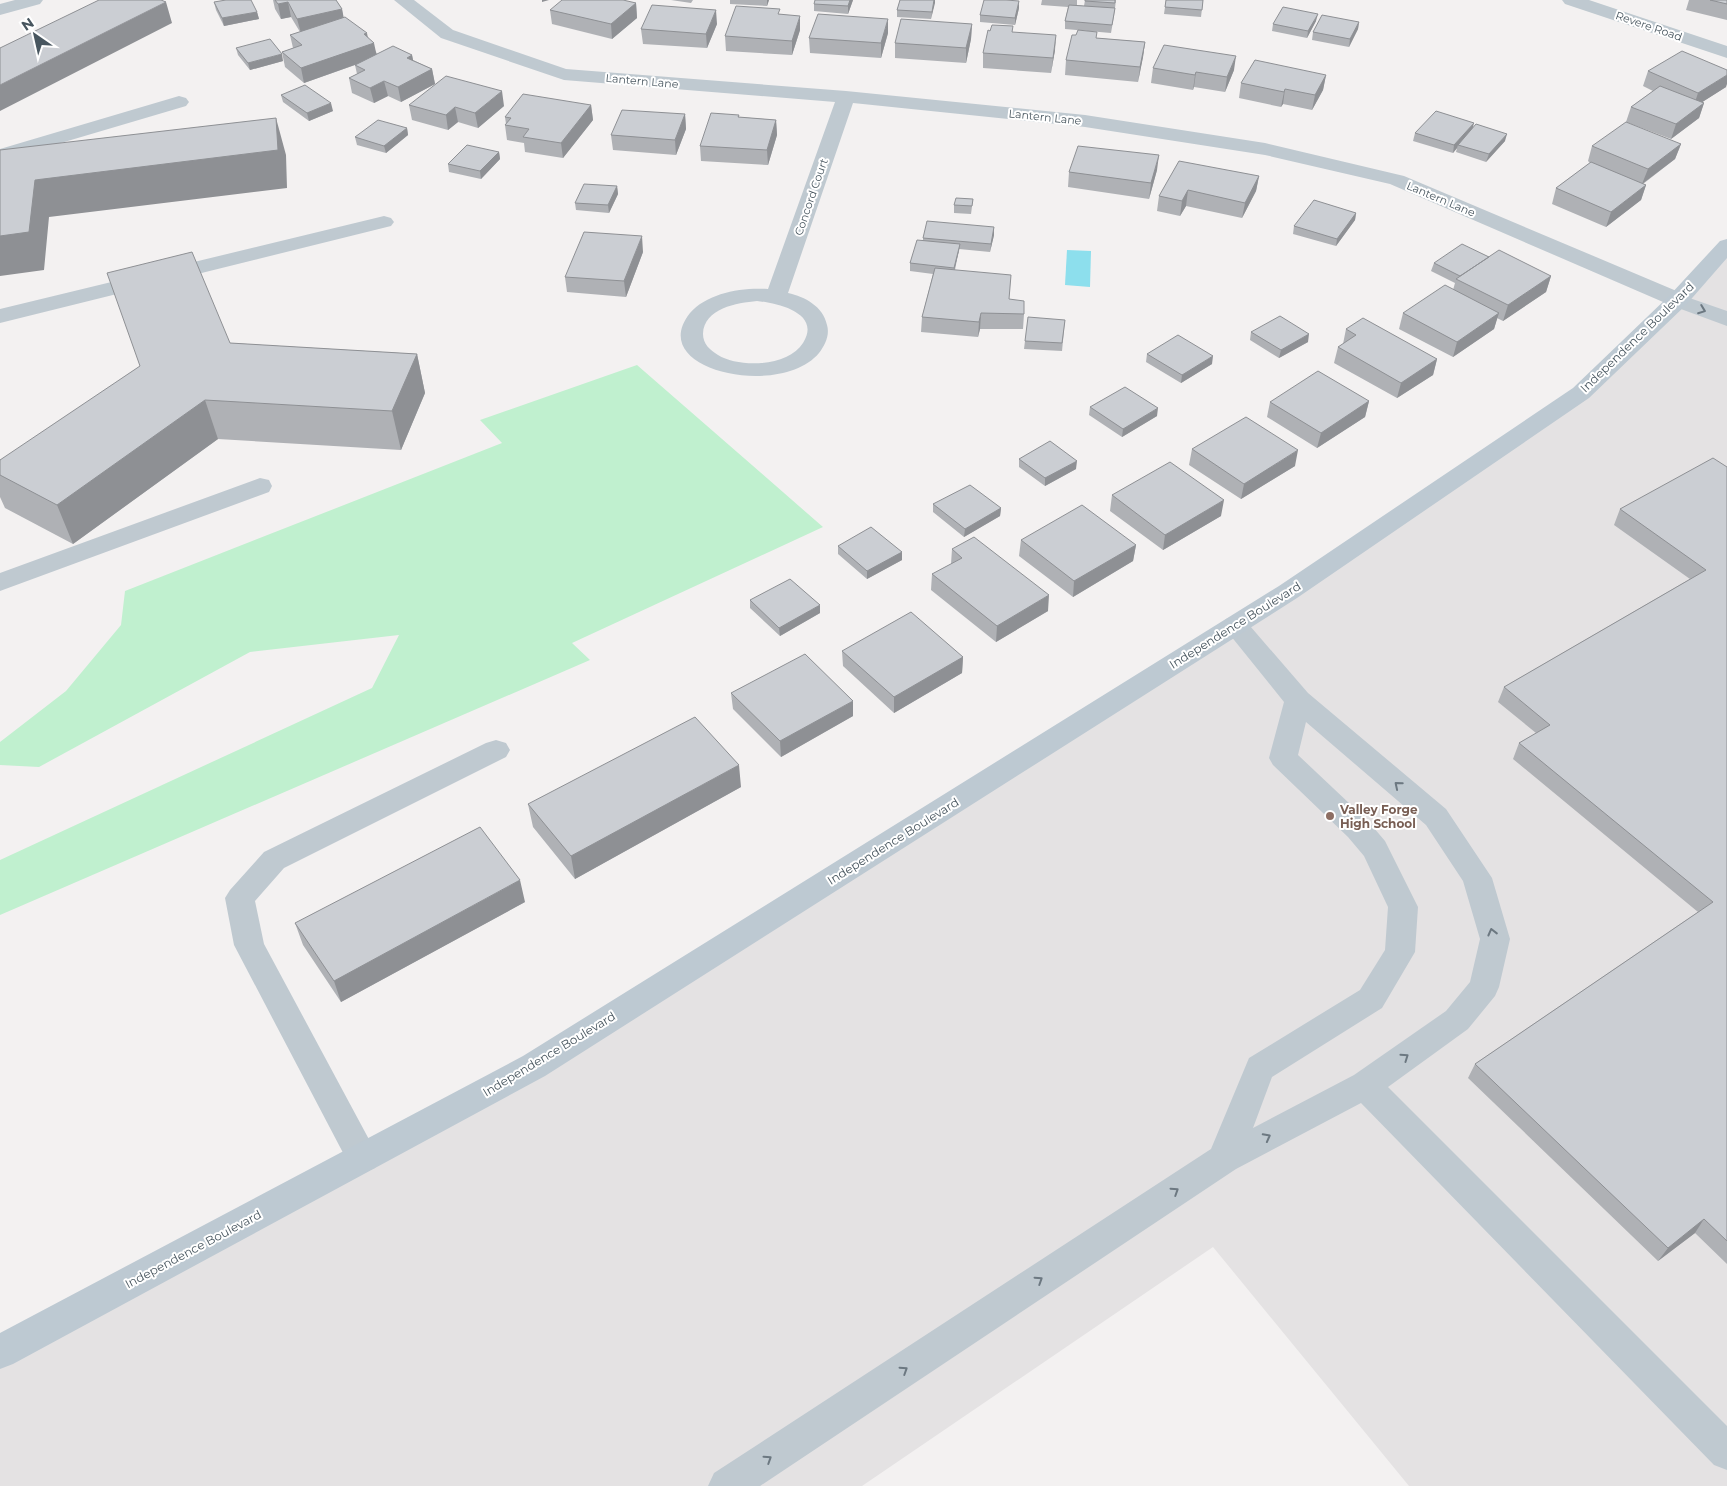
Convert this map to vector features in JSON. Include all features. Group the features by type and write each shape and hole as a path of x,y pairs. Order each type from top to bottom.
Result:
{"street":[{"path":"0,10 34,0"},
{"name":"Lantern Lane","path":"403,0 447,34 564,74 846,97 1085,121 1264,149 1397,180 1678,300 1727,319"},
{"name":"Revere Road","path":"1572,0 1727,52"},
{"name":"Concord Court","path":"776,296 846,97"},
{"path":"0,155 179,102"},
{"path":"0,316 384,222"},
{"name":"Independence Boulevard","path":"0,1352 534,1066 1288,592 1581,393 1678,300 1727,245"},
{"path":"776,296 802,306 809,311 817,323 818,336 812,348 798,359 779,367 757,370 737,369 718,364 703,356 694,345 692,333 695,321 712,306 737,297 776,296"},
{"path":"0,582 260,486"},
{"path":"727,1486 1224,1159 1365,1085 1458,1020 1484,987 1495,939 1477,878 1436,817 1298,700 1235,625"},
{"path":"1224,1159 1260,1068 1371,999 1400,952 1403,907 1375,849 1358,829 1283,758 1298,700"},
{"path":"363,1158 249,945 240,898 274,860 496,750"},
{"path":"1365,1085 1727,1452"}],"shaded area":[{"name":"Valley Forge High School","path":"1727,245 1727,1486 1409,1486 1213,1247 862,1486 0,1486 0,1352 534,1066 1581,393"}],"green space":[{"path":"637,365 823,527 572,643 590,660 0,915 0,860 372,688 399,635 250,652 39,767 0,765 0,742 66,691 121,625 125,591 502,443 480,420"}],"water":[{"path":"1067,250 1091,251 1090,287 1065,285"}],"building":[{"path":"99,0 161,0 166,2 0,85 0,48"},
{"path":"251,0 257,12 222,18 214,2"},
{"path":"275,0 336,0 342,9 297,19 288,2 278,4"},
{"path":"562,0 623,0 636,3 611,24 550,10"},
{"path":"815,0 850,0 848,6 814,4"},
{"path":"900,0 934,0 932,12 897,10"},
{"path":"984,0 1019,1 1015,18 980,15"},
{"path":"1115,0 1115,3 1085,1"},
{"path":"1166,0 1203,0 1202,10 1165,7"},
{"path":"1710,0 1727,0 1727,4"},
{"path":"652,5 716,10 706,34 641,29"},
{"path":"1069,5 1115,8 1112,25 1065,21"},
{"path":"736,6 780,9 778,14 800,16 792,41 725,36"},
{"path":"1283,7 1318,14 1308,31 1273,24"},
{"path":"818,14 888,19 881,43 809,38"},
{"path":"1322,15 1359,22 1350,39 1313,32"},
{"path":"345,17 367,33 364,34 374,43 301,68 282,52 302,45 290,35"},
{"path":"901,19 972,24 966,48 895,43"},
{"path":"992,25 1013,26 1012,32 1056,35 1053,58 983,53 988,30 990,31"},
{"path":"1078,30 1097,32 1096,38 1145,42 1140,67 1066,60 1072,35 1076,35"},
{"path":"270,39 282,54 248,63 236,48"},
{"path":"1164,45 1236,56 1227,77 1196,72 1195,75 1153,68"},
{"path":"393,46 412,55 407,58 432,69 398,87 384,81 370,88 349,78 365,70 355,65"},
{"path":"1682,51 1727,70 1727,75 1698,93 1648,71"},
{"path":"1255,60 1326,75 1315,95 1285,89 1284,92 1241,83"},
{"path":"446,76 502,91 475,113 455,107 446,115 409,105"},
{"path":"305,85 331,103 307,113 281,95"},
{"path":"1660,86 1704,103 1676,124 1631,107"},
{"path":"523,94 591,105 561,143 523,137 529,129 505,125 511,118 505,117"},
{"path":"622,110 685,114 675,140 611,135"},
{"path":"1436,111 1474,123 1454,145 1415,133"},
{"path":"711,113 776,120 767,150 700,146"},
{"path":"276,118 278,150 35,180 29,232 0,236 0,150"},
{"path":"378,120 407,128 384,146 355,137"},
{"path":"1626,122 1681,144 1648,169 1592,146"},
{"path":"1476,124 1507,134 1489,154 1458,145"},
{"path":"467,145 499,152 480,171 448,164"},
{"path":"1078,146 1159,155 1151,183 1069,172"},
{"path":"1179,161 1259,176 1245,203 1188,190 1182,201 1159,196"},
{"path":"1591,162 1646,185 1611,212 1556,188"},
{"path":"584,184 617,186 608,205 575,203"},
{"path":"956,198 973,199 972,206 954,205"},
{"path":"1314,200 1356,213 1337,239 1294,226"},
{"path":"927,221 994,227 991,244 923,238"},
{"path":"584,232 642,236 624,281 565,277"},
{"path":"917,240 960,244 954,268 910,263"},
{"path":"1462,244 1489,257 1460,276 1434,263"},
{"path":"1499,250 1551,276 1508,305 1456,279"},
{"path":"192,252 230,343 417,354 392,411 205,400 57,505 0,475 0,460 140,366 107,273"},
{"path":"935,268 1011,275 1009,299 1024,301 1024,314 981,313 979,322 922,317"},
{"path":"1445,285 1499,313 1457,342 1403,313"},
{"path":"1280,316 1309,334 1281,350 1251,332"},
{"path":"1028,317 1065,320 1062,343 1025,341"},
{"path":"1363,318 1437,359 1401,383 1338,347 1356,335 1346,329"},
{"path":"1178,335 1213,356 1182,375 1147,354"},
{"path":"1318,371 1369,401 1321,433 1270,402"},
{"path":"1125,387 1158,408 1123,429 1090,407"},
{"path":"1246,417 1298,450 1244,484 1192,449"},
{"path":"1050,441 1077,461 1045,478 1019,459"},
{"path":"1713,458 1727,467 1727,1241 1704,1219 1668,1248 1475,1064 1713,902 1519,743 1550,725 1504,687 1706,570 1620,509"},
{"path":"1170,462 1224,500 1165,535 1112,495"},
{"path":"970,485 1001,508 965,529 933,504"},
{"path":"1082,505 1136,545 1074,581 1021,540"},
{"path":"871,527 902,552 867,571 838,546"},
{"path":"974,537 1049,595 997,626 932,574 962,558 952,549"},
{"path":"790,579 820,605 779,628 750,600"},
{"path":"911,612 963,657 894,697 842,651"},
{"path":"805,654 853,701 780,741 731,693"},
{"path":"695,717 739,765 571,856 528,804"},
{"path":"480,827 520,880 334,981 295,923"}],"place":[{"name":"Valley Forge High School","path":"1330,816"}]}
